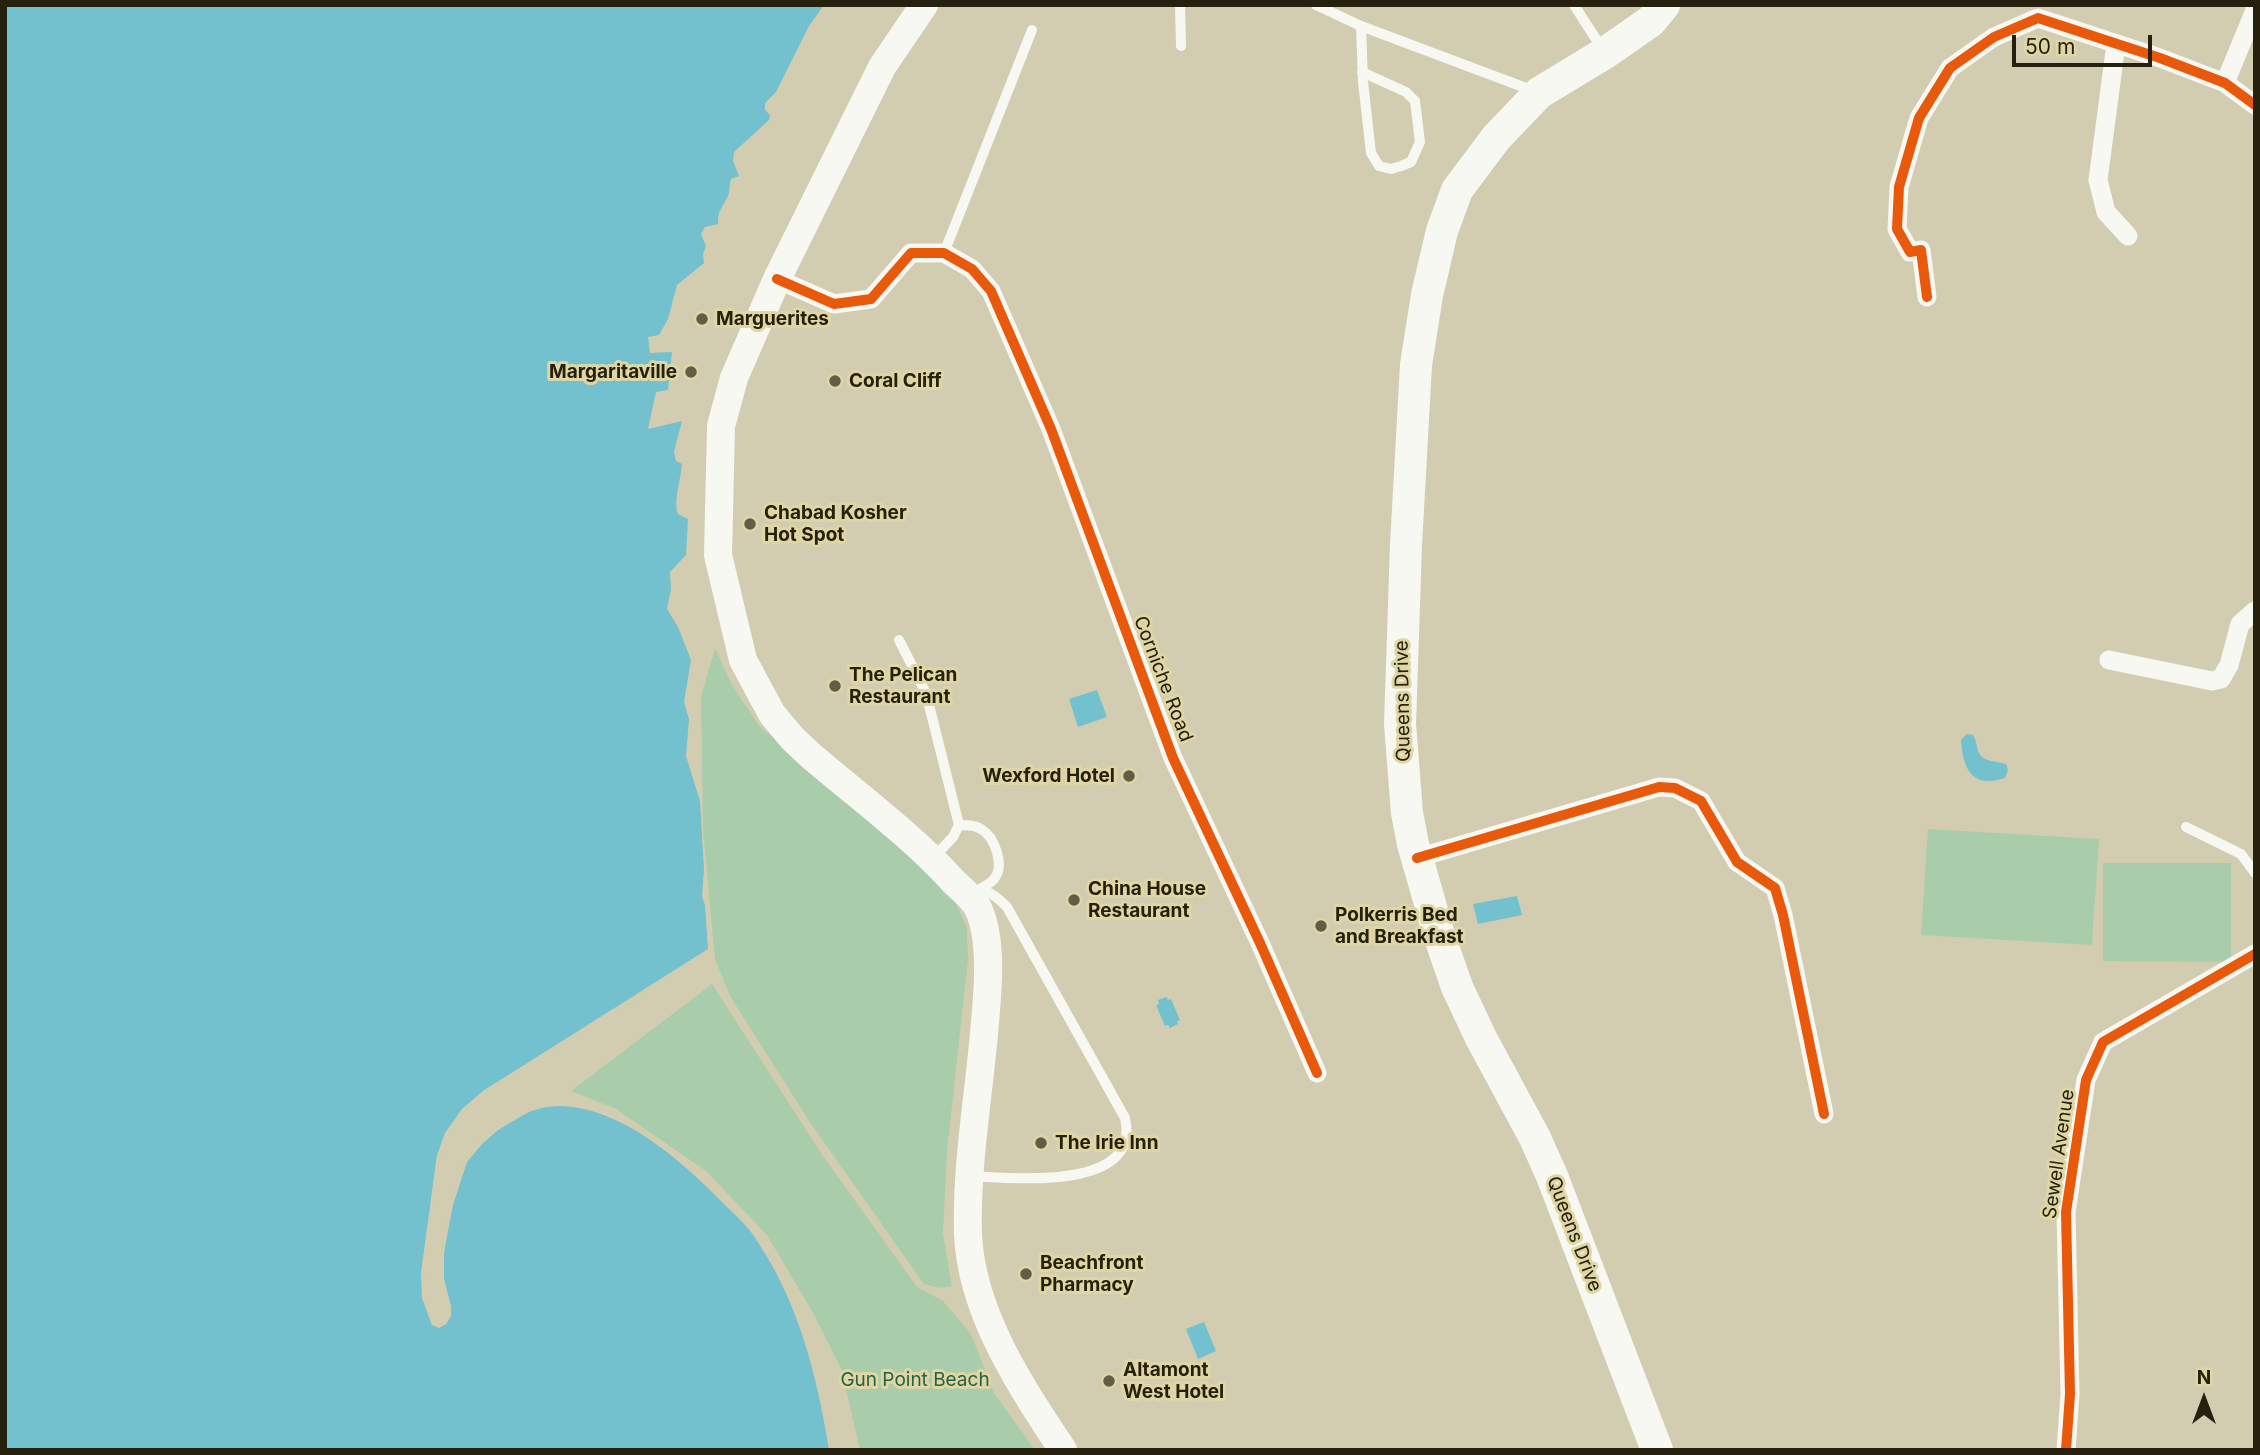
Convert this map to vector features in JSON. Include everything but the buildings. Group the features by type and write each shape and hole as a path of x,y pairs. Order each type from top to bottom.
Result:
{"main road":[{"path":"924,5 882,67 777,279 734,378 721,426 718,555 743,660 772,714 792,738 971,890 978,908 985,936 987,998 970,1176 968,1235 972,1269 986,1313 1008,1359 1063,1450"},
{"name":"Queens Drive","path":"1657,1450 1552,1176 1457,987 1439,935 1407,813 1400,723 1416,365 1427,295 1442,231 1457,190 1496,138 1539,93 1651,22 1664,5"}],"street":[{"path":"2225,83 2255,10"},
{"path":"1927,297 1922,250 1910,252 1897,229 1899,187 1919,118 1950,68 1994,37 2038,18 2225,83 2255,105"},
{"path":"2116,44 2098,180 2106,212 2128,236"},
{"path":"777,279 834,304 871,299 911,253 944,253"},
{"name":"Corniche Road","path":"944,253 972,269 992,291 1051,429 1174,758 1317,1073"},
{"path":"2109,660 2212,681 2221,679 2229,665 2240,624 2255,611"},
{"path":"1417,858 1659,787 1675,788 1702,801 1737,862 1776,888 1824,1114"},
{"name":"Sewell Avenue","path":"2066,1450 2070,1394 2066,1212 2086,1080 2103,1042 2255,954"}],"lane":[{"path":"1180,5 1181,46"},
{"path":"1316,5 1361,26 1539,93"},
{"path":"1574,5 1605,53"},
{"path":"1361,26 1362,72 1371,153 1379,166 1391,169 1412,162 1420,142 1415,101 1406,92 1362,72"},
{"path":"944,253 1032,30"},
{"path":"900,640 926,693 959,825 953,837 933,858"},
{"path":"959,825 975,826 985,831 996,846 997,876 993,881 971,890"},
{"path":"2186,827 2241,854 2255,873"},
{"path":"970,1176 1045,1179 1077,1175 1110,1163 1123,1147 1128,1132 1125,1118 1007,907 995,894 971,890"}],"green space":[{"path":"715,648 733,687 760,727 930,862 949,888 967,928 968,960 947,1151 943,1234 952,1286 939,1288 924,1284 809,1121 730,996 715,959 703,829 701,697"},
{"path":"1928,829 2099,839 2092,945 1921,935"},
{"path":"2103,863 2231,863 2231,962 2103,961"},
{"name":"Gun Point Beach","path":"712,984 823,1156 917,1287 943,1301 971,1334 994,1393 1035,1450 860,1450 841,1368 812,1311 767,1235 706,1171 616,1109 571,1091"}],"water":[{"path":"5,5 824,5 809,26 776,92 765,103 765,110 770,115 769,120 734,152 733,161 739,176 731,179 729,194 719,212 718,224 705,227 701,234 706,246 704,263 677,285 668,319 659,335 648,337 650,353 672,352 668,390 656,392 648,429 682,421 674,452 676,461 682,464 676,503 678,514 688,519 686,555 670,572 671,589 667,609 678,627 691,660 684,702 689,719 686,756 700,801 704,869 702,896 708,949 483,1091 445,1133 437,1156 421,1274 423,1298 432,1325 446,1324 449,1305 444,1265 446,1236 453,1205 466,1164 477,1148 492,1134 527,1113 553,1106 572,1107 615,1120 675,1158 751,1232 781,1282 803,1336 829,1450 5,1450"},
{"path":"1097,690 1107,717 1078,727 1069,699"},
{"path":"1967,734 1973,735 1981,756 2006,764 2008,770 2005,778 1984,781 1971,774 1964,759 1961,740"},
{"path":"1517,896 1522,915 1478,924 1473,904"},
{"path":"1166,997 1171,999 1180,1020 1170,1028 1165,1026 1156,1005 1159,1004 1158,1000"},
{"path":"1204,1322 1216,1351 1198,1359 1186,1329"}],"pier":[{"path":"706,952 707,955 485,1094 464,1112 448,1134 440,1157 425,1275 426,1297 431,1315 434,1322 439,1324 444,1322 448,1306 441,1279 441,1251 449,1205 464,1161 496,1127 516,1114 542,1104 498,1130 467,1162 453,1205 444,1252 444,1279 451,1316 446,1324 439,1328 432,1325 422,1298 421,1274 437,1156 445,1133 462,1109 483,1091"}],"cycle path":[{"path":"1927,297 1921,250 1910,252 1897,229 1899,187 1919,118 1950,68 1994,37 2038,18 2160,58 2225,83 2255,105"},
{"path":"777,279 834,304 871,299 911,253 944,253 972,269 991,291 1051,429 1173,758 1260,943 1317,1073"},
{"path":"1417,858 1659,787 1675,788 1701,801 1737,862 1775,888 1824,1114"},
{"path":"2066,1450 2070,1394 2066,1212 2086,1080 2103,1042 2255,954"}],"place":[{"name":"Marguerites","path":"702,319"},
{"name":"Margaritaville","path":"691,372"},
{"name":"Coral Cliff","path":"835,381"},
{"name":"Chabad Kosher Hot Spot","path":"750,524"},
{"name":"The Pelican Restaurant","path":"835,686"},
{"name":"Wexford Hotel","path":"1129,776"},
{"name":"China House Restaurant","path":"1074,900"},
{"name":"Polkerris Bed and Breakfast","path":"1321,926"},
{"name":"The Irie Inn","path":"1041,1143"},
{"name":"Beachfront Pharmacy","path":"1026,1274"},
{"name":"Altamont West Hotel","path":"1109,1381"}]}
